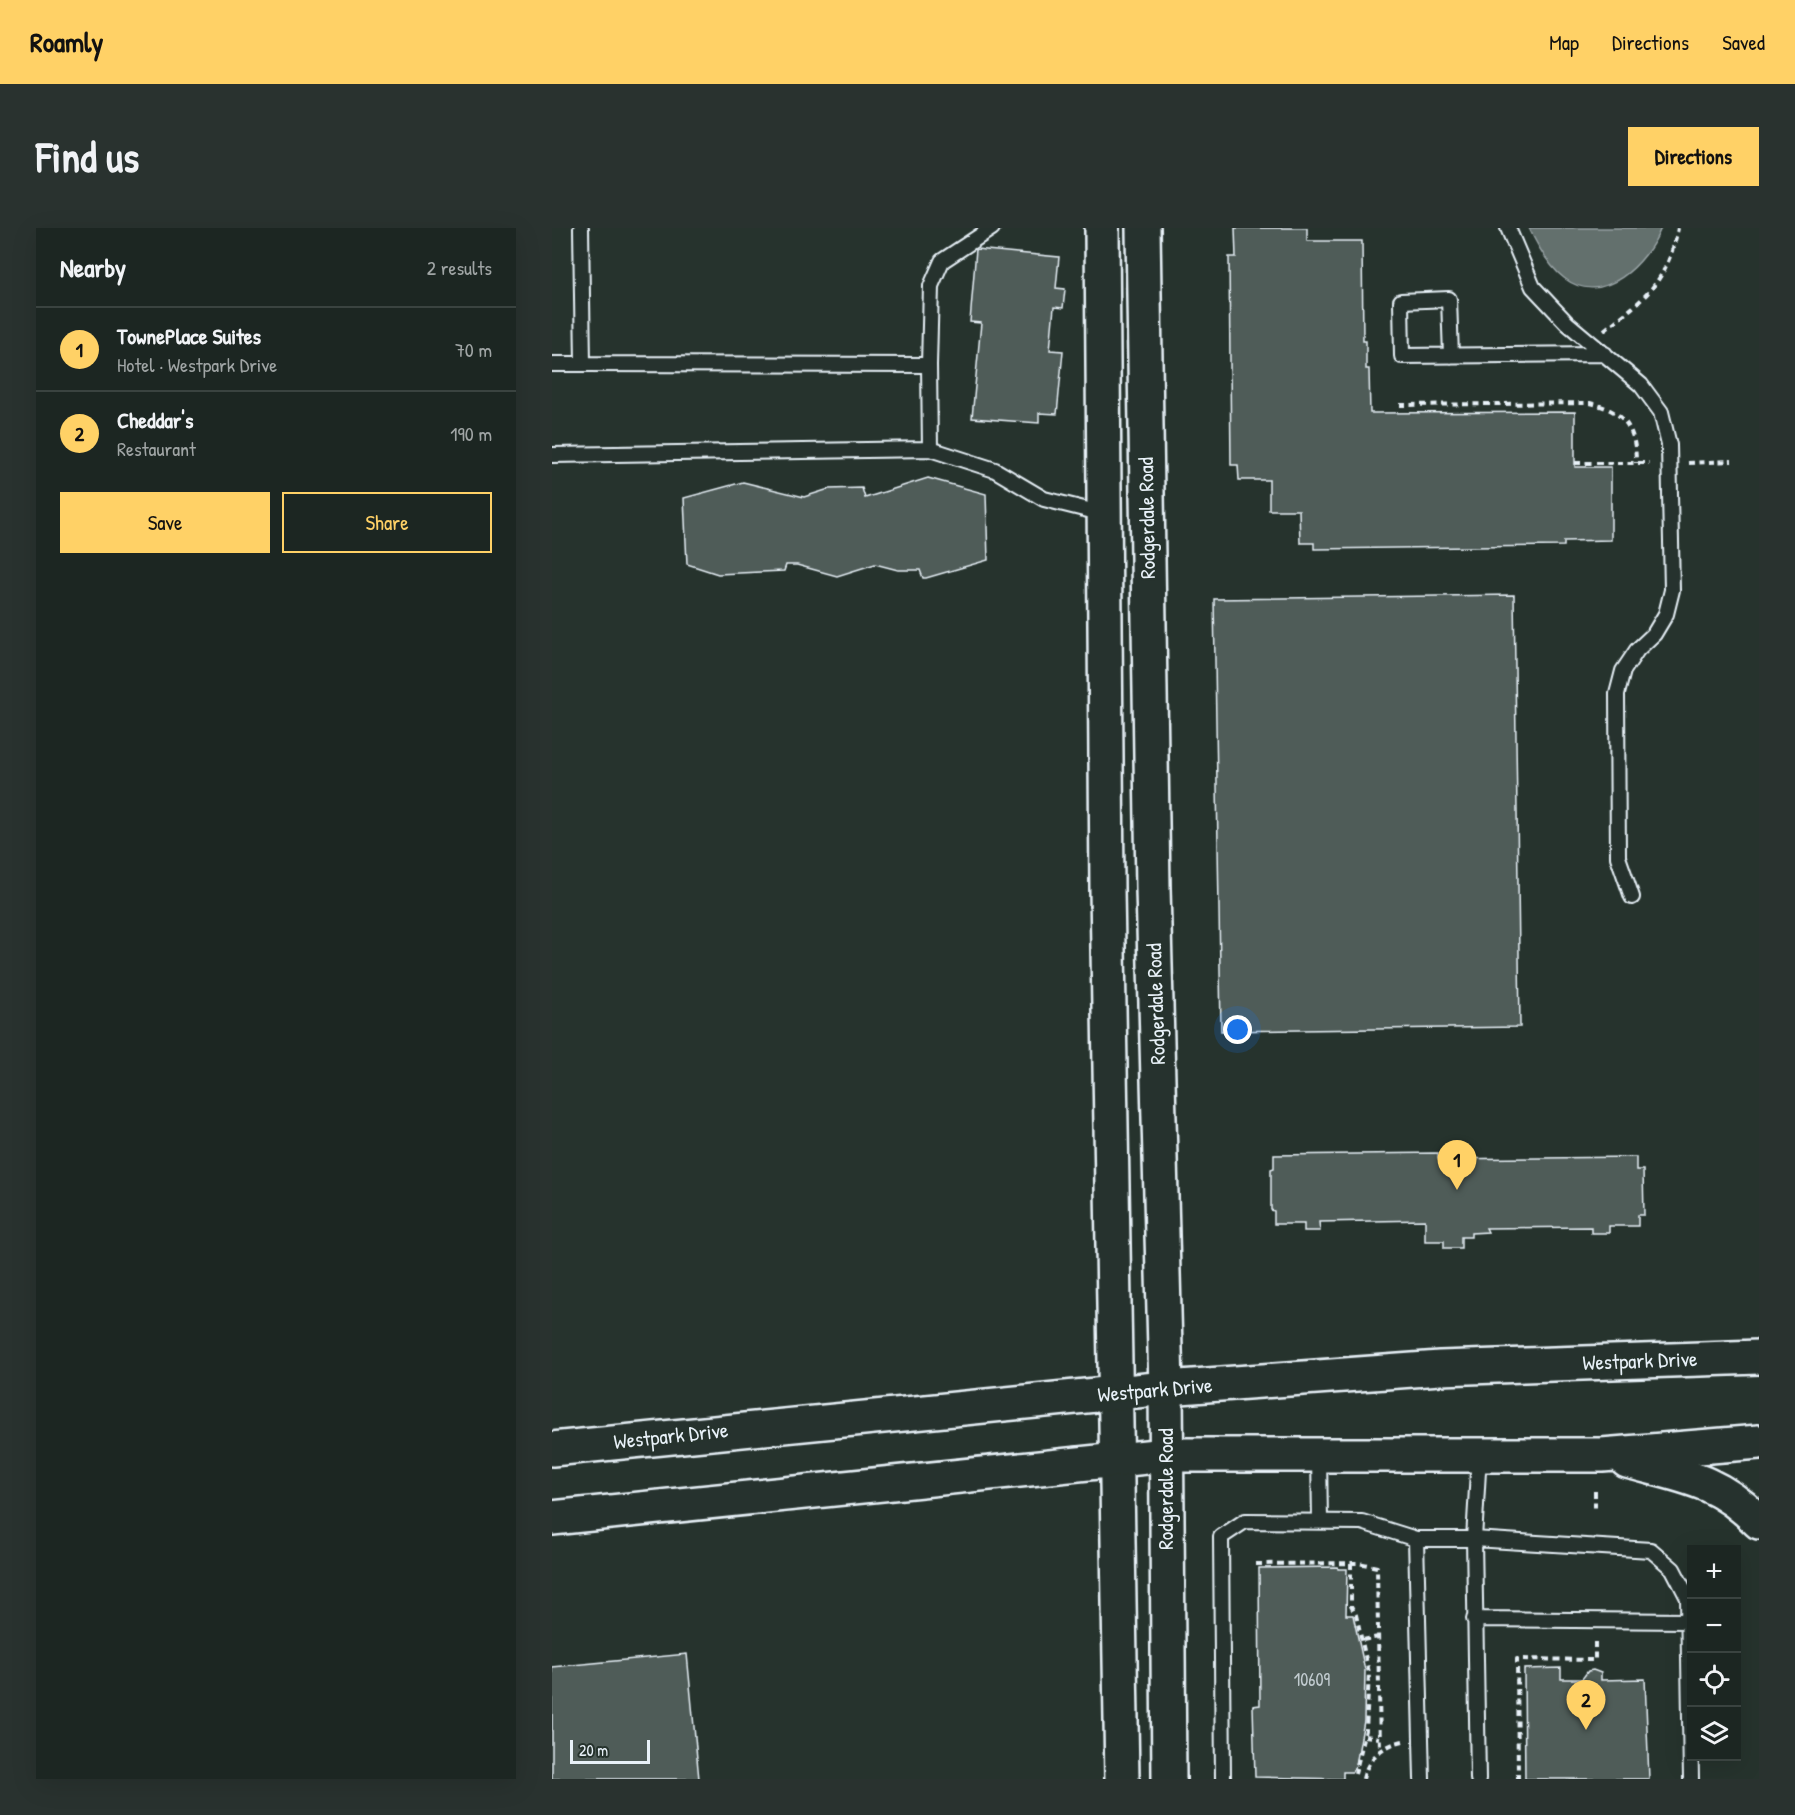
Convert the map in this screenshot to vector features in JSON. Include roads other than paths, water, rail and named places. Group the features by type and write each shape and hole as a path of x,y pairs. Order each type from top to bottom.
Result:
{"street":[{"name":"Rodgerdale Road","path":"1102,228 1107,889 1122,1779"},
{"name":"Rodgerdale Road","path":"1143,228 1153,888 1166,1388 1169,1779"},
{"path":"1104,514 1147,514"},
{"path":"1107,889 1153,888"},
{"name":"Westpark Drive","path":"552,1449 1166,1388 1440,1368 1759,1357"},
{"path":"552,1518 1166,1455 1602,1455 1759,1442"},
{"path":"1602,1455 1716,1487 1737,1500 1759,1522"}],"lane":[{"path":"581,228 583,364"},
{"path":"930,449 931,286 942,261 992,228"},
{"path":"1508,228 1533,287 1567,323 1641,385 1661,412 1669,445 1672,590 1666,614 1654,634 1637,650 1623,671 1617,694 1618,857 1632,897"},
{"path":"1451,356 1449,299 1401,301 1402,356 1451,356 1605,354"},
{"path":"552,364 930,365"},
{"path":"552,455 930,449 995,470 1044,499 1104,514"},
{"path":"1319,1454 1320,1521"},
{"path":"1478,1779 1474,1539 1479,1454"},
{"path":"1223,1779 1221,1537 1245,1521 1362,1522 1416,1539 1474,1539 1651,1550 1673,1569 1688,1599"},
{"path":"1416,1539 1422,1779"},
{"path":"1474,1619 1687,1621"},
{"path":"1689,1653 1691,1779"}],"place":[{"name":"TownePlace Suites","path":"1457,1190"},
{"name":"Cheddar's","path":"1586,1730"}]}
